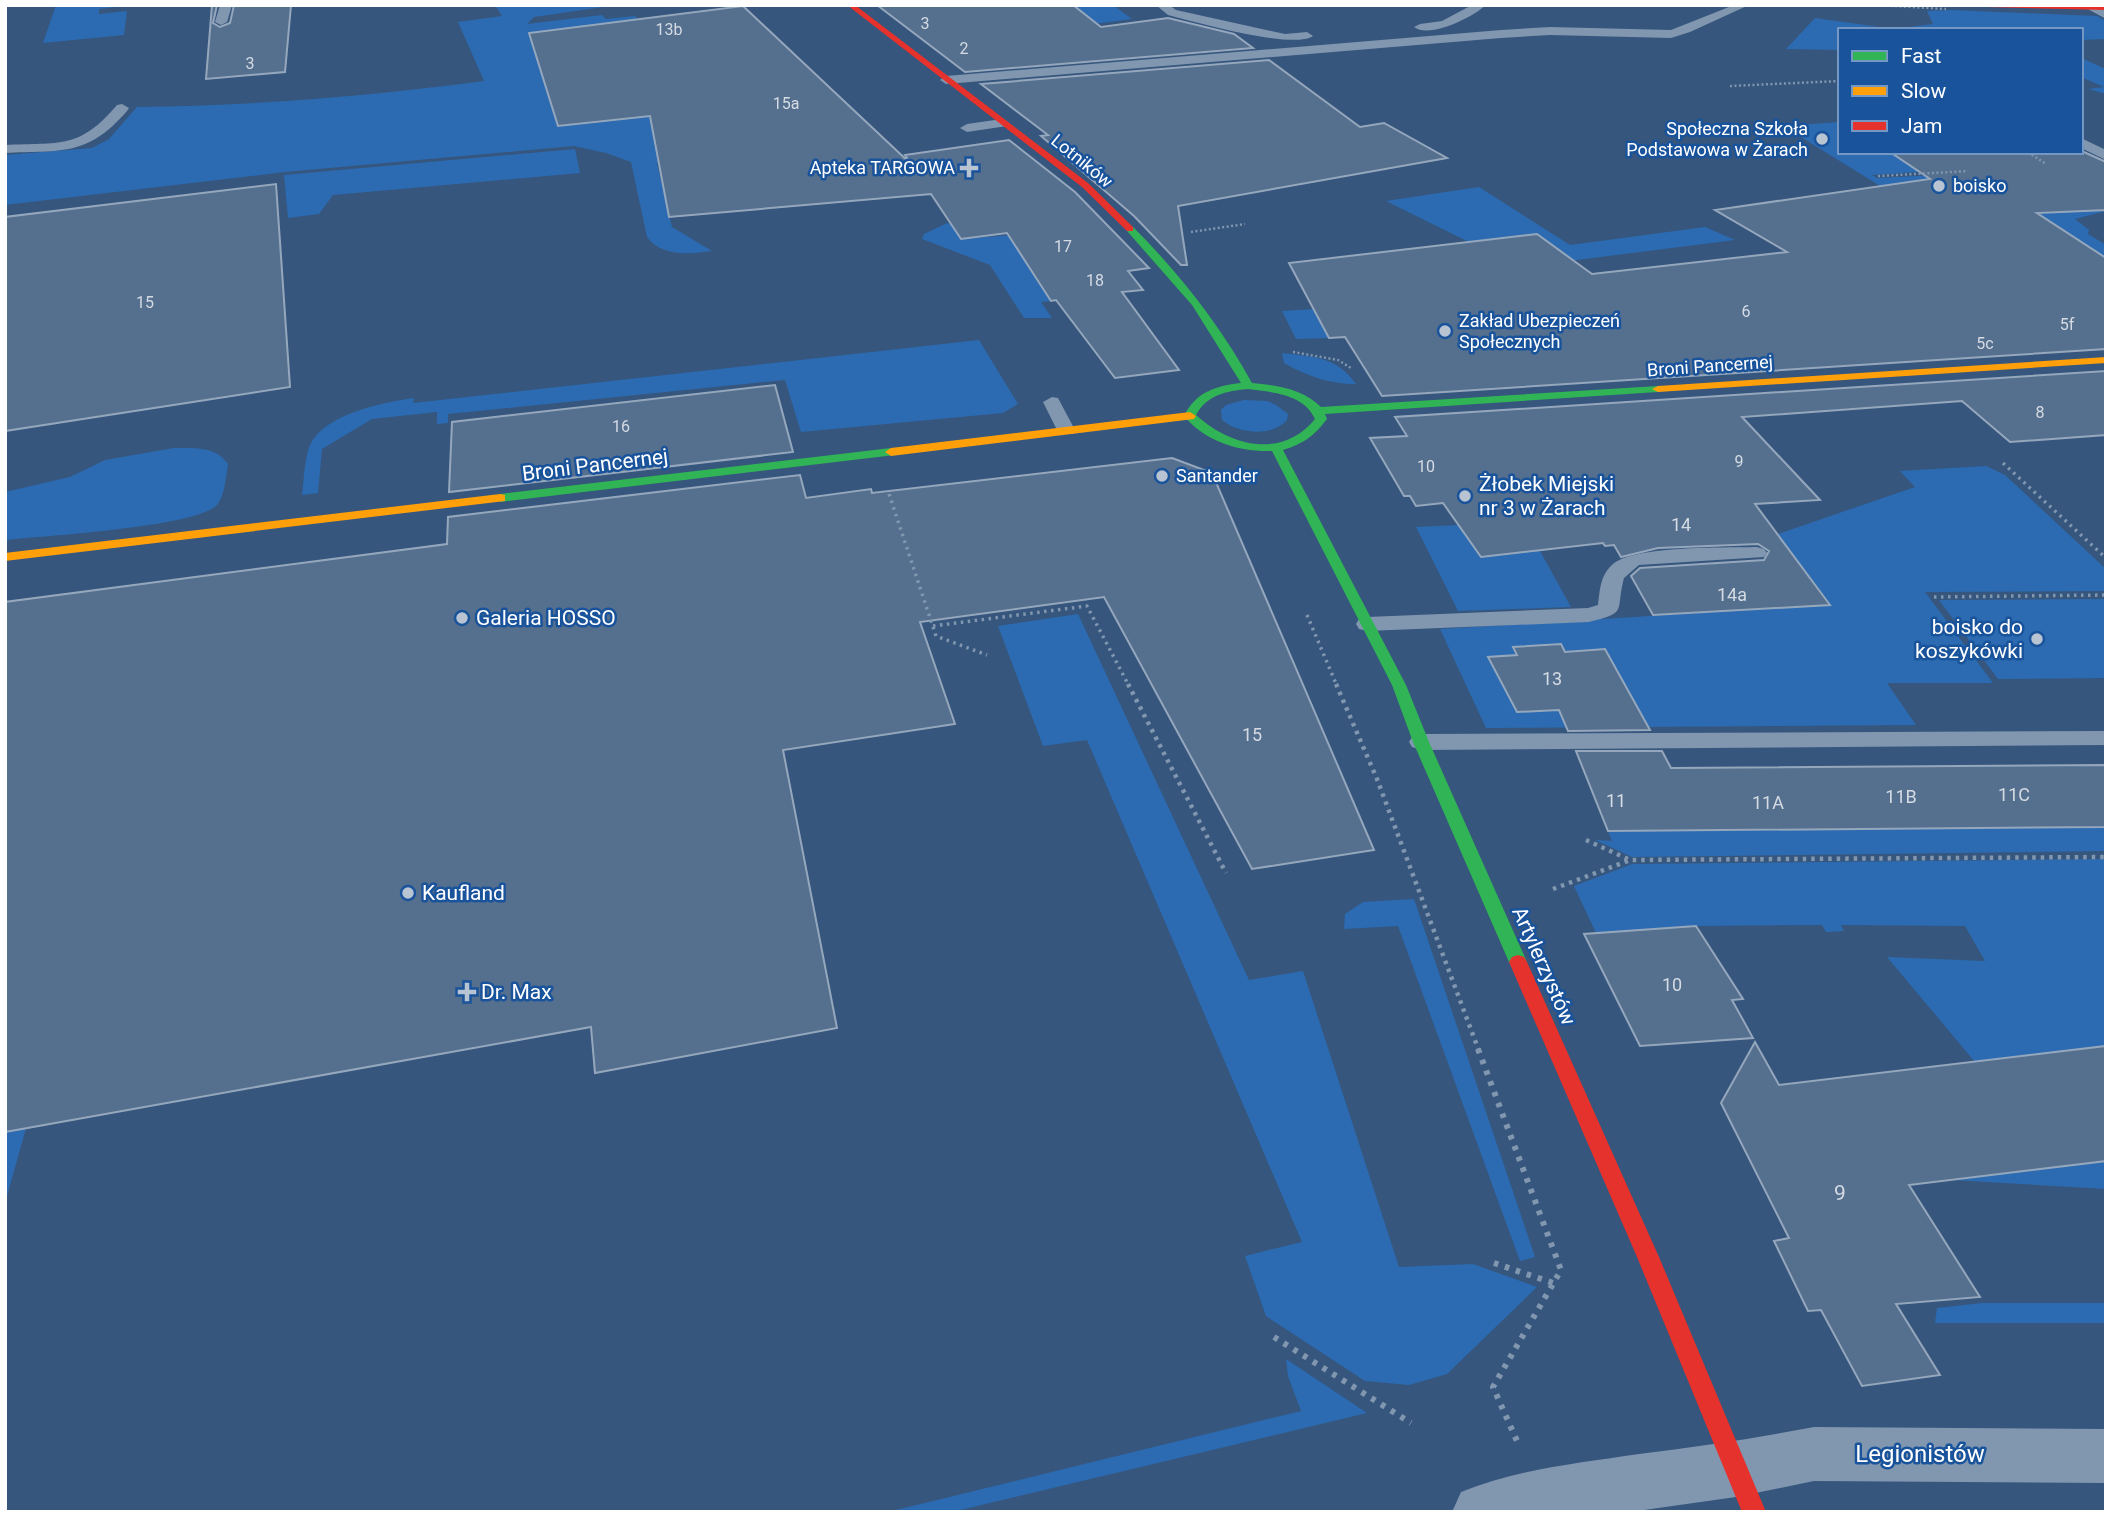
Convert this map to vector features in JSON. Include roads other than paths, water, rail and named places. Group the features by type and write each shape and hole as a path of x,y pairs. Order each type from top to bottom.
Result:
{"street":[{"name":"Lotników","path":"850,5 1085,185 1198,301 1232,352 1248,386"},
{"path":"1986,5 2101,11"},
{"name":"Broni Pancernej","path":"1317,411 2106,360"},
{"path":"1248,386 1266,387 1298,396 1317,411 1320,420 1316,429 1293,443 1256,447 1219,440 1195,426 1190,416 1192,407 1199,399 1212,392 1248,386"},
{"name":"Broni Pancernej","path":"5,557 1190,416"},
{"name":"Artylerzystów","path":"1275,446 1399,685 1421,741 1648,1257 1745,1490"},
{"name":"Legionistów","path":"1482,1512 1542,1496 1745,1490 1814,1454 2106,1457"}],"lane":[{"path":"221,22 226,5"},
{"path":"1161,5 1172,13 1285,38 1325,35"},
{"path":"1405,28 1444,24 1481,5"},
{"path":"946,80 1532,32 1661,35 1686,30 1744,5"},
{"path":"1285,38 1304,50"},
{"path":"5,149 64,144 88,138 97,134 122,108"},
{"path":"967,128 1002,123"},
{"path":"2083,143 2106,156"},
{"path":"1052,402 1066,430"},
{"path":"1367,624 1589,615 1609,609 1614,574 1623,564 1635,559 1757,553"},
{"path":"1421,741 2106,738"}],"place":[{"name":"Społeczna Szkoła Podstawowa w Żarach","path":"1822,139"},
{"name":"Apteka TARGOWA","path":"969,168"},
{"name":"boisko","path":"1939,186"},
{"name":"Zakład Ubezpieczeń Społecznych","path":"1445,331"},
{"name":"Santander","path":"1162,476"},
{"name":"Żłobek Miejski nr 3 w Żarach","path":"1465,496"},
{"name":"Galeria HOSSO","path":"462,618"},
{"name":"boisko do koszykówki","path":"2037,639"},
{"name":"Kaufland","path":"408,893"},
{"name":"Dr. Max","path":"467,992"}]}
